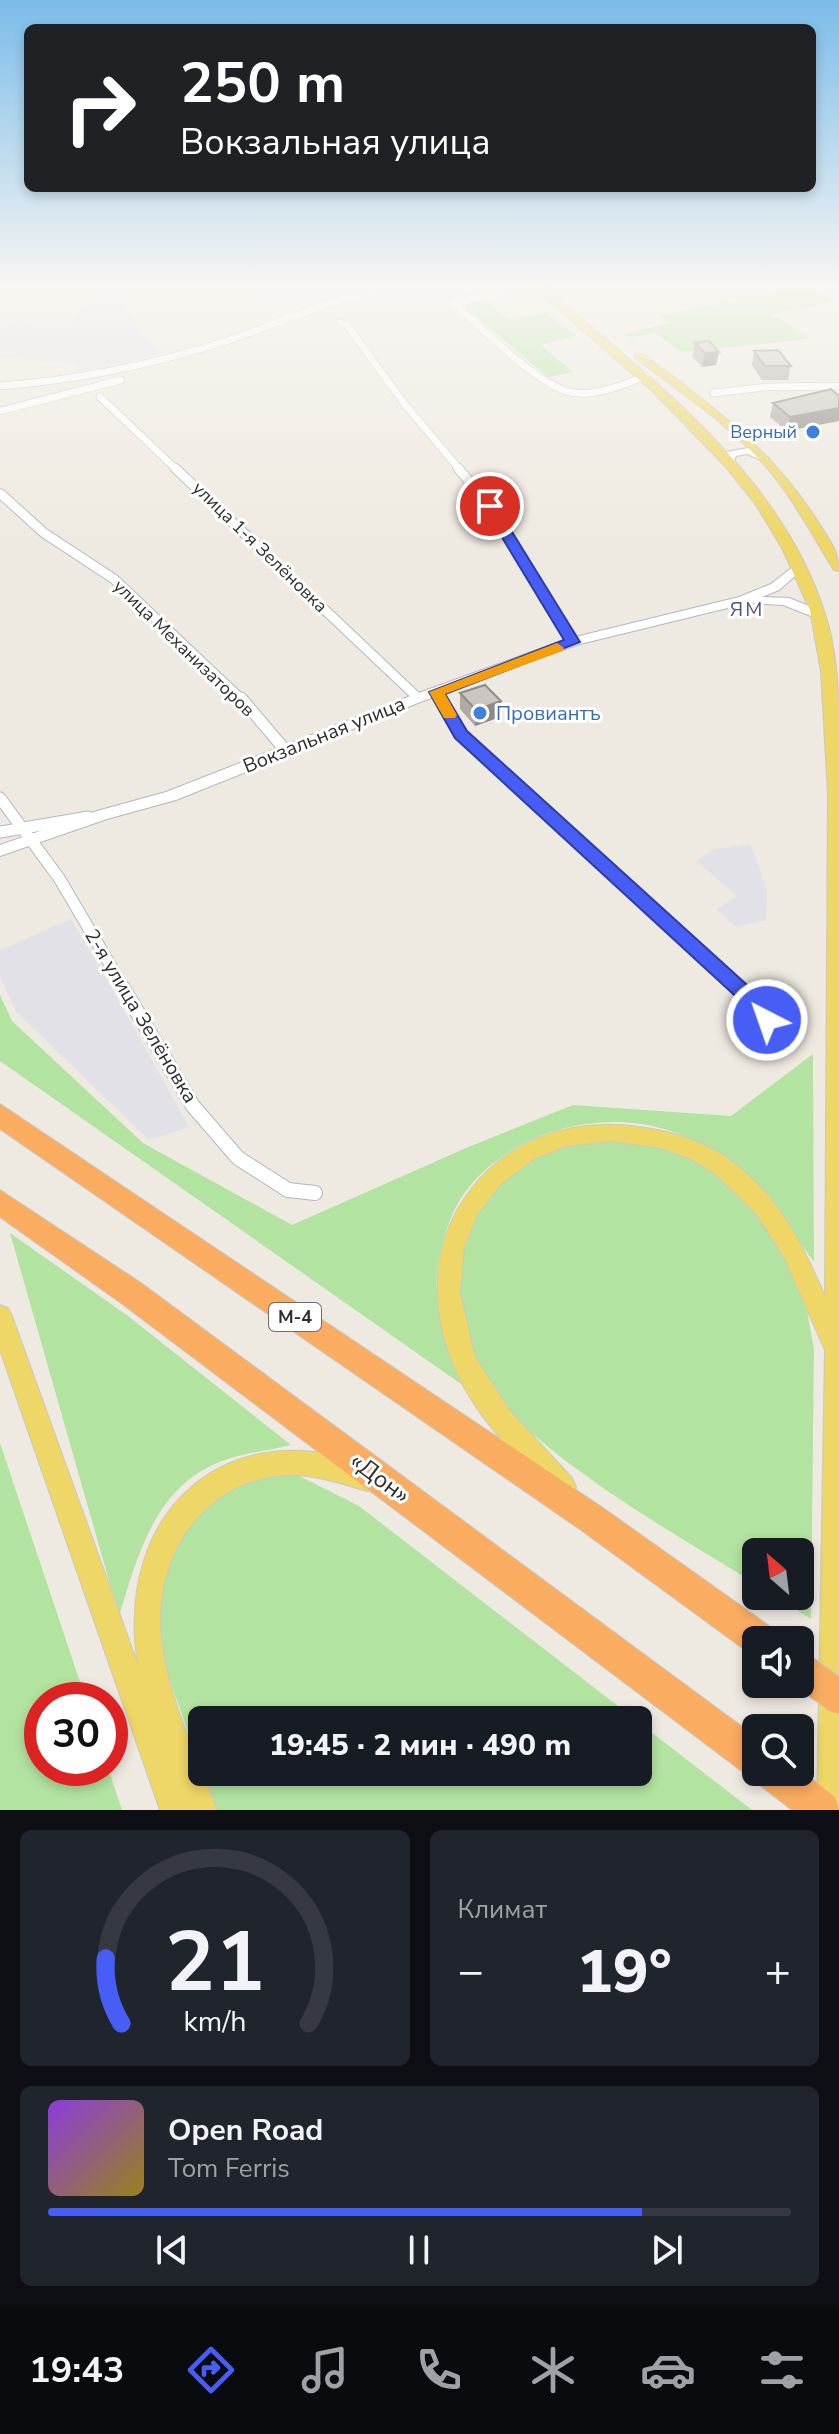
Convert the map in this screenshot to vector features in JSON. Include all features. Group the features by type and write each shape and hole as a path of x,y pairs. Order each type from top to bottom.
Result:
{"highway":[{"name":"М-4","path":"0,1115 592,1519 742,1627"},
{"name":"«Дон»","path":"0,1202 131,1293 742,1748"},
{"path":"814,1679 839,1697"},
{"path":"791,1786 822,1810"}],"main road":[{"path":"638,370 729,461 781,531 820,615 828,656 838,789 832,1810"},
{"path":"658,370 764,458 811,520 839,567"},
{"path":"592,1519 487,1402 463,1361 451,1318 447,1280 460,1224 479,1190 512,1162 550,1142 596,1132 647,1136 692,1149 714,1160 755,1196 791,1245 837,1351"},
{"path":"0,1316 175,1810"},
{"path":"202,1810 152,1666 146,1626 147,1593 154,1559 171,1526 199,1495 232,1475 266,1465 301,1462 387,1483"}],"street":[{"path":"0,386 49,384 127,370"},
{"path":"380,370 490,506 572,642"},
{"path":"534,370 569,393 633,382 645,376"},
{"path":"0,411 136,376"},
{"path":"714,393 766,387 839,386"},
{"name":"улица 1-я Зелёновка","path":"100,397 418,698"},
{"path":"729,461 731,454 742,451 764,458"},
{"name":"улица Механизаторов","path":"1,494 44,533 114,579 237,694 286,751"},
{"name":"Вокзальная улица","path":"0,851 102,815 171,796 418,698 572,642 743,600 775,587 799,566"},
{"name":"Вокзальная улица","path":"743,600 785,601 820,615"},
{"path":"437,692 461,734 751,999 767,1020 768,1052"},
{"name":"2-я улица Зелёновка","path":"0,798 59,878 193,1106 238,1158 288,1190 315,1193"},
{"path":"0,832 102,815"}],"shaded area":[{"path":"79,370 100,370 83,375"},
{"path":"751,845 767,890 766,920 736,927 716,909 737,896 696,861 714,849"},
{"path":"71,919 189,1127 149,1140 16,1012 0,976 0,950"}],"green space":[{"path":"540,370 573,372 548,377"},
{"path":"0,995 12,1021 143,1143 292,1225 466,1148 573,1105 731,1116 813,1054 814,1262 770,1204 695,1142 666,1129 634,1123 601,1123 568,1128 536,1138 507,1153 482,1173 461,1198 445,1236 439,1260 437,1291 442,1323 461,1384 0,1061"},
{"path":"602,1139 679,1150 728,1178 784,1250 804,1295 814,1349 812,1538 742,1538 742,1575 644,1515 560,1457 524,1426 495,1395 469,1350 458,1300 458,1283 466,1234 476,1211 503,1178 519,1166 557,1149"},
{"path":"10,1233 128,1316 291,1445 231,1458 206,1468 185,1483 168,1501 144,1543 119,1616"},
{"path":"0,1443 80,1682 24,1682 24,1786 114,1786 122,1810 0,1810"},
{"path":"295,1474 359,1506 618,1706 188,1706 188,1732 165,1666 158,1631 161,1570 208,1498 258,1477"},
{"path":"797,1610 811,1610 811,1619"},
{"path":"652,1733 752,1810 216,1810 207,1786 652,1786"}],"building":[{"path":"831,389 839,396 839,408 790,417 773,403"},
{"path":"485,685 501,701 476,710 460,693"}],"slow traffic":[{"path":"450,715 437,692 557,648"}],"place":[{"name":"Верный","path":"813,432"},
{"name":"Провиантъ","path":"480,713"}],"district":[{"name":"ЯМ","path":"747,609"}],"route":[{"path":"490,506 572,642 437,692 461,734 751,999 767,1020"}]}
